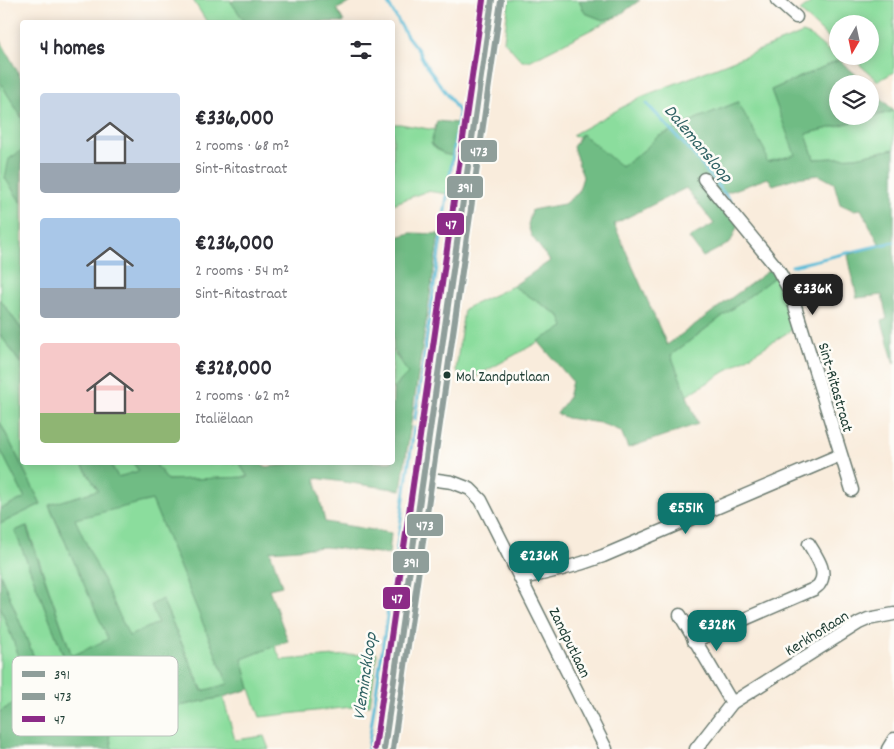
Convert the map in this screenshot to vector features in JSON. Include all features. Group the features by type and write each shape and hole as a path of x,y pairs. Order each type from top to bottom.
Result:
{"main road":[{"path":"384,749 492,0"}],"street":[{"path":"777,0 796,16"},
{"name":"Sint-Ritastraat","path":"704,179 777,268 791,293 852,490"},
{"name":"Sint-Ritastraat","path":"521,578 548,573 603,556 840,455"},
{"name":"Zandputlaan","path":"423,478 452,482 470,489 481,500 606,749"},
{"path":"694,641 814,589 820,583 823,576 822,568 809,544"},
{"name":"Kerkhoflaan","path":"696,749 732,703 859,623 868,619 894,614"},
{"path":"680,615 732,703"},
{"path":"888,749 894,739"}],"green space":[{"path":"193,0 231,0 244,20 206,20"},
{"path":"235,0 355,0 337,9 343,20 244,20 231,2"},
{"path":"509,0 579,0 585,13 603,20 618,16 529,61 522,61 504,41"},
{"path":"579,0 640,0 618,16 603,20 585,13"},
{"path":"814,0 894,0 894,72 879,80 879,75 871,75 860,65 879,65 879,15 829,15 829,38 800,11"},
{"path":"803,33 811,36 829,51 829,64 771,90 796,155 766,162 738,102 657,137 622,168 581,134 580,137 572,135 641,97"},
{"path":"0,39 20,76 20,115 0,82"},
{"path":"829,64 845,65 856,75 829,75 829,125 840,125 806,134 814,159 856,157 894,149 894,364 882,321 887,319 882,295 857,298 848,255 880,245 861,209 853,210 840,204 834,183 819,175 795,178 773,185 768,178 717,196 738,225 730,243 703,257 689,238 714,224 686,188 614,224 667,345 772,268 777,275 671,355 698,424 628,448 621,431 600,423 567,418 557,414 568,398 572,381 538,341 564,327 560,316 513,286 550,261 531,235 528,225 532,210 564,204 578,193 583,177 573,147 582,134 622,167 657,137 738,102 765,151 767,162 795,155 771,90"},
{"path":"0,82 20,115 20,151 5,178 20,201 20,327 0,299"},
{"path":"879,96 894,111 879,115"},
{"path":"894,111 894,149 856,157 814,159 806,134 840,125 879,125 879,115"},
{"path":"437,121 457,123 453,156 444,154 431,144"},
{"path":"395,124 435,130 431,144 444,154 453,156 448,194 427,191 395,203"},
{"path":"20,151 20,201 5,178 9,159"},
{"path":"411,233 439,234 401,490 315,478 325,522 391,533 389,554 325,547 270,551 282,586 269,589 288,641 242,659 250,689 178,706 178,656 72,656 108,639 49,505 98,490 82,465 111,465 118,477 139,471 134,465 156,465 167,480 248,477 240,465 262,465 264,467 289,465 395,465 395,387 408,373 395,352 395,237","holes":["152,500 228,684 202,691 162,599 151,605 158,623 129,636 75,519"]},
{"path":"777,275 798,326 686,396 671,355"},
{"path":"513,286 560,316 565,327 466,382 456,370 464,309"},
{"path":"0,299 20,327 20,363 0,334"},
{"path":"0,334 20,363 20,462 0,422"},
{"path":"395,354 408,373 395,387"},
{"path":"0,422 41,504 0,524 0,509 25,498 0,449"},
{"path":"0,449 25,498 0,509"},
{"path":"22,465 82,465 98,490 49,506 109,639 72,656 27,526 15,531 64,656 33,656 0,573 0,524 41,504"},
{"path":"111,465 134,465 139,471 118,477"},
{"path":"156,465 240,465 248,477 167,480"},
{"path":"152,500 228,684 203,691 162,599 158,623 129,637 74,518"},
{"path":"26,526 72,656 64,656 15,531"},
{"path":"0,573 33,656 19,656 0,606"},
{"path":"0,606 19,656 12,656 12,704 0,712"},
{"path":"275,646 281,660 377,653 370,705 260,717 242,659"},
{"path":"223,697 235,740 264,736 269,749 112,749 110,736 178,736 178,706"},
{"path":"12,704 12,736 110,736 112,749 0,749 0,712"}],"waterway":[{"name":"Vleminckloop","path":"386,0 427,67 459,113 415,419"},
{"name":"Dalemansloop","path":"647,104 694,155 730,201"},
{"name":"Dalemansloop","path":"792,266 894,242"},
{"name":"Vleminckloop","path":"368,749 414,428"}],"transit line":[{"name":"47","path":"375,748 483,0"},
{"name":"391","path":"384,749 492,0"},
{"name":"473","path":"393,749 501,1"}],"place":[{"name":"Mol Zandputlaan","path":"447,375"}]}
